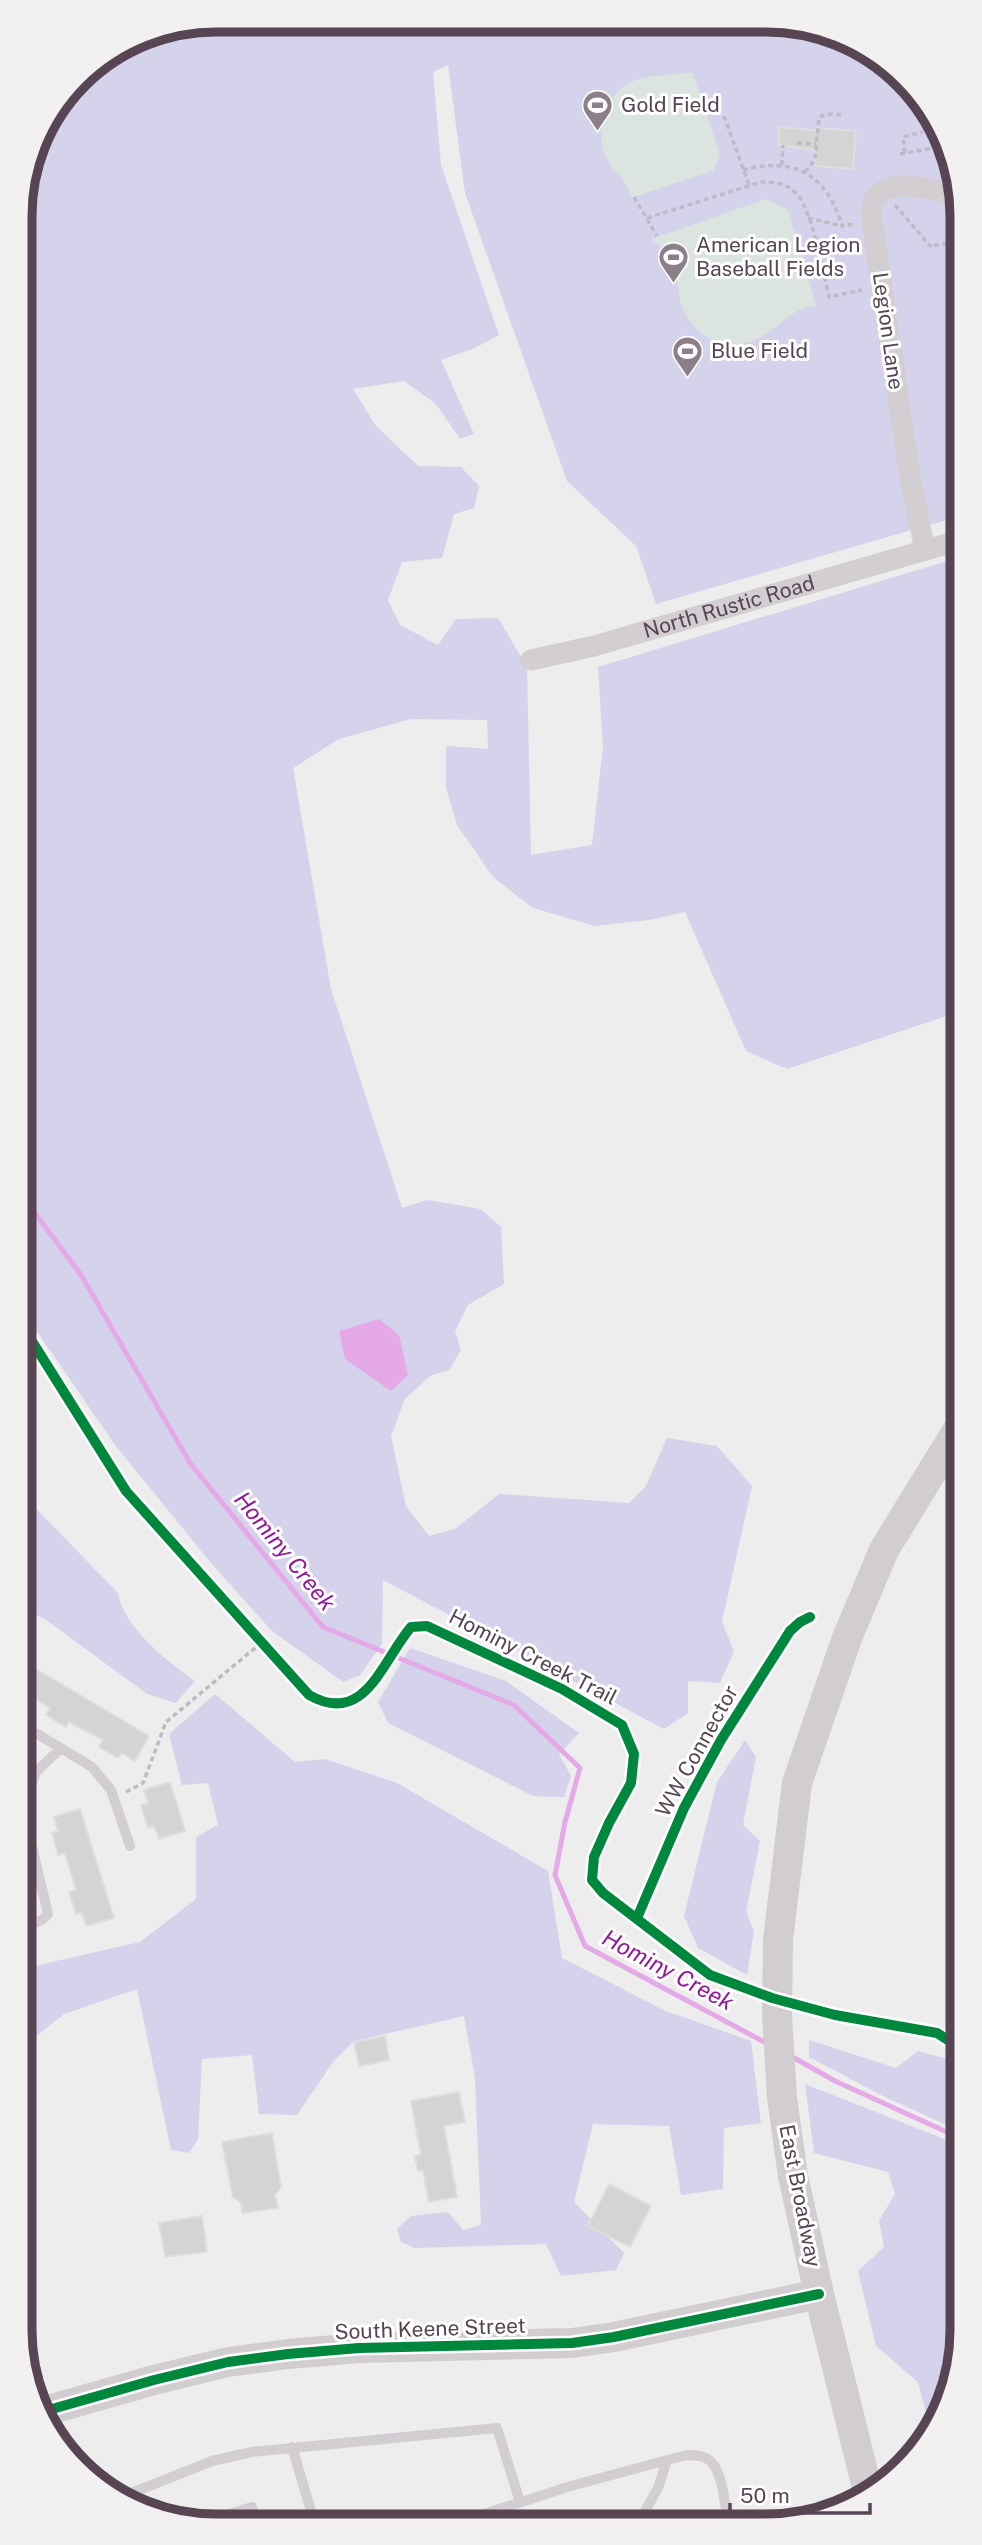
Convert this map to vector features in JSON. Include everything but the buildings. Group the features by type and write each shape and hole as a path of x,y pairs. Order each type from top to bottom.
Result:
{"main road":[{"name":"East Broadway","path":"866,2485 793,2176 782,2098 777,2015 778,1940 797,1783 847,1638 884,1550 950,1442"},
{"name":"South Keene Street","path":"50,2410 228,2362 359,2348 572,2343 614,2337 819,2294"}],"street":[{"path":"881,192 901,186 949,195"},
{"name":"Legion Lane","path":"881,192 871,202 872,221 909,471 925,550"},
{"name":"North Rustic Road","path":"531,660 594,646 950,543"}],"lane":[{"path":"32,1731 92,1767 111,1790 130,1846"},
{"path":"32,1783 36,1772 61,1748"},
{"path":"32,1848 47,1914 42,1920 32,1924"},
{"path":"131,2493 212,2461 252,2452 497,2428 520,2502"},
{"path":"292,2447 312,2514"},
{"path":"483,2514 686,2455 709,2460 717,2471 727,2514"},
{"path":"643,2514 658,2488 667,2460"},
{"path":"230,2514 252,2507 254,2514"}],"path":[{"path":"805,172 815,160 819,117 827,114 845,115"},
{"path":"724,116 749,186"},
{"path":"923,132 903,137 902,153 937,147"},
{"path":"797,143 816,144"},
{"path":"782,164 783,145"},
{"path":"743,170 760,165 782,164 805,172 821,184 836,208 842,226"},
{"path":"647,218 761,182 779,182 796,194 808,218 829,297 882,286"},
{"path":"881,192 932,248 936,244 950,243"},
{"path":"634,197 657,236"},
{"path":"808,218 842,226 872,221"},
{"path":"114,1798 143,1783 166,1722 264,1647 252,1632"}],"shaded area":[{"path":"767,32 803,35 848,50 869,62 905,94 932,134 944,168 950,215 950,519 656,604 636,546 567,481 465,193 448,65 433,72 441,165 499,335 475,348 441,360 474,434 460,439 436,404 404,381 353,389 376,426 418,466 461,467 479,486 474,508 454,514 442,558 402,562 388,600 400,625 438,645 456,619 498,618 527,667 531,855 592,845 603,747 598,667 950,560 950,1015 787,1069 746,1051 685,912 649,920 595,926 533,908 493,877 457,825 446,788 446,746 488,749 487,720 411,719 339,739 293,768 331,989 402,1208 427,1200 481,1209 501,1227 504,1284 468,1305 455,1331 461,1350 449,1370 430,1376 405,1399 391,1436 406,1506 429,1536 455,1529 499,1494 629,1503 646,1486 667,1438 717,1446 752,1486 722,1622 734,1651 720,1683 688,1681 688,1713 664,1729 383,1580 382,1644 360,1675 343,1682 272,1631 211,1563 115,1445 32,1324 32,203 38,168 50,134 69,103 85,85 113,62 156,41 191,33"},
{"path":"379,1319 399,1335 408,1375 391,1391 345,1359 339,1331"},
{"path":"32,1504 118,1593 128,1618 148,1643 195,1681 176,1703 147,1694 45,1619 32,1613"},
{"path":"410,1648 506,1681 579,1733 559,1754 571,1776 564,1797 533,1796 388,1723 378,1702"},
{"path":"215,1694 295,1762 325,1759 397,1783 548,1871 562,1958 666,2011 751,2041 761,2123 724,2128 723,2189 681,2195 669,2126 593,2124 574,2202 624,2253 616,2270 561,2276 546,2244 414,2248 401,2242 397,2229 411,2216 448,2212 463,2230 481,2225 475,2078 464,2016 354,2041 333,2062 297,2115 259,2114 252,2055 202,2059 198,2139 189,2153 171,2150 137,1989 64,2014 34,2038 32,2044 32,1966 140,1942 196,1899 196,1837 218,1825 208,1783 182,1785 169,1734"},
{"path":"745,1740 756,1757 743,1825 760,1841 746,1912 754,1931 747,1975 698,1948 684,1916 717,1782"},
{"path":"809,2040 896,2068 918,2051 950,2060 950,2127 885,2097 809,2057"},
{"path":"805,2084 950,2141 950,2342 941,2389 928,2419 918,2382 876,2346 858,2271 884,2247 879,2221 895,2194 888,2172 814,2153"}],"sand":[{"path":"693,73 720,155 713,171 631,198 626,185 606,157 601,136 604,115 614,95 631,82"},
{"path":"766,199 788,210 816,306 795,313 753,341 739,344 714,341 700,332 686,315 672,260 651,239"}],"waterway":[{"name":"Hominy Creek","path":"32,1209 81,1275 190,1463 323,1627 514,1705 580,1768 565,1822 555,1875 585,1946 768,2044"},
{"name":"Hominy Creek","path":"789,2055 835,2081 950,2134"}],"cycle path":[{"name":"Hominy Creek Trail","path":"32,1341 126,1491 309,1695 328,1703 344,1703 358,1697 381,1672 411,1627 427,1626 562,1689 622,1725 634,1754 631,1783 594,1857 592,1880 603,1893 710,1975 772,1998 835,2015 937,2033 950,2041"},
{"name":"WW Connector","path":"637,1918 684,1808 721,1740 790,1631 810,1617"},
{"path":"50,2410 228,2362 359,2348 572,2343 614,2337 819,2294"}],"place":[{"name":"Gold Field","path":"598,132"},
{"name":"American Legion Baseball Fields","path":"673,284"},
{"name":"Blue Field","path":"688,378"}]}
